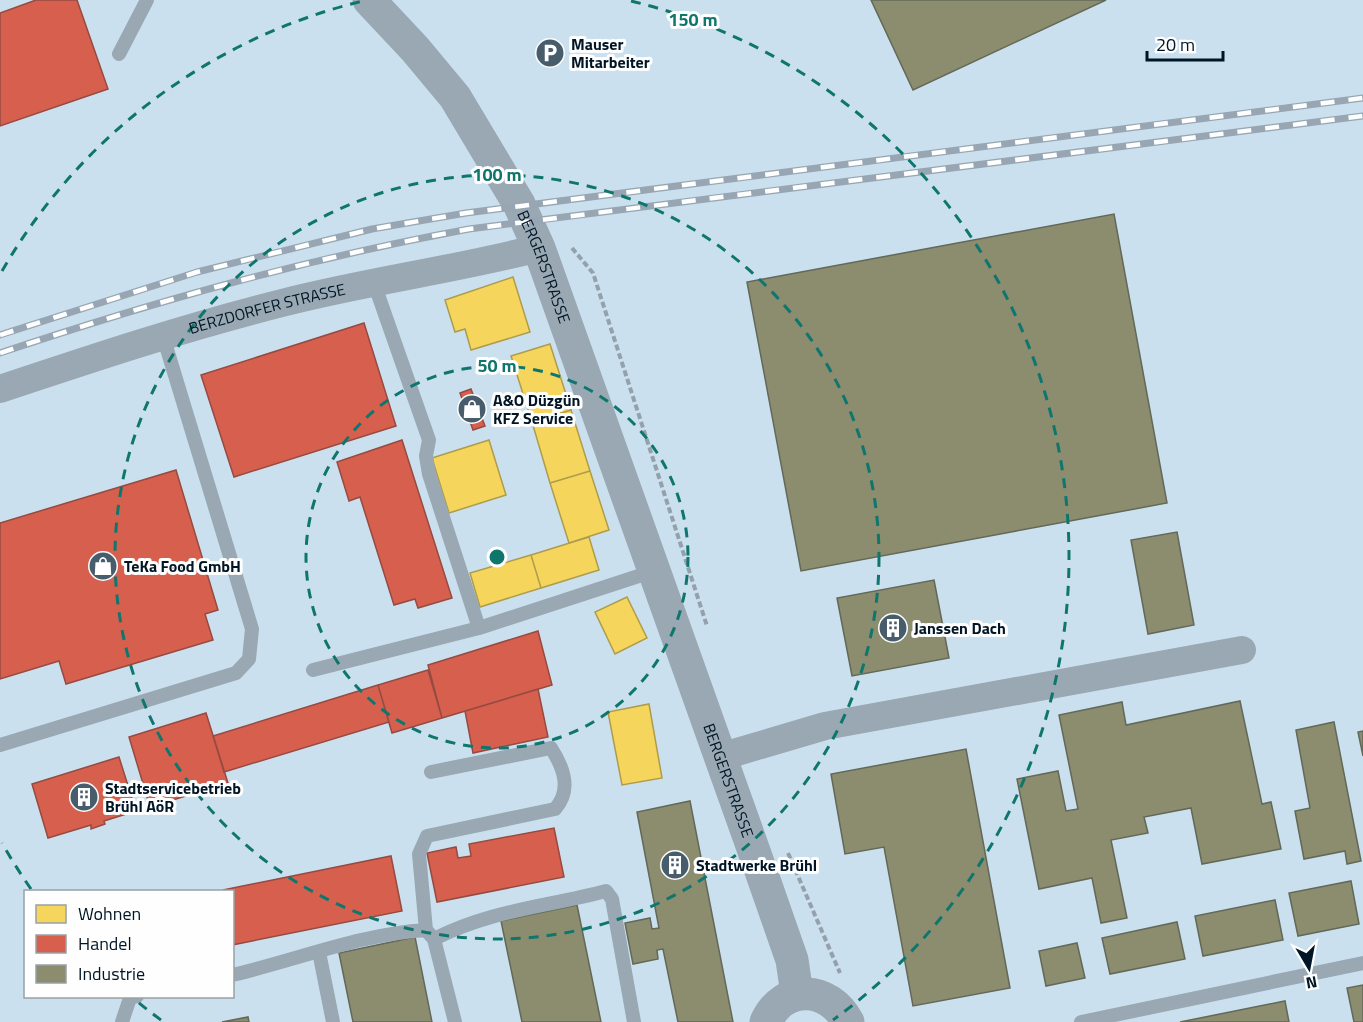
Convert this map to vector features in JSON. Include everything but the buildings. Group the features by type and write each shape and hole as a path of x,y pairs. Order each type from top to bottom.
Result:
{"street":[{"name":"BERGERSTRASSE","path":"369,0 415,49 454,97 519,204 539,248 656,570 792,960 797,994"},
{"name":"BERZDORFER STRASSE","path":"0,389 163,336 284,302 478,264 539,248"},
{"path":"720,757 825,726 1242,650"},
{"path":"766,1022 771,1012 782,1001 797,994 813,994 829,999 841,1010 848,1022"}],"lane":[{"path":"120,54 147,0"},
{"path":"374,283 429,440 426,456 429,474 479,628"},
{"path":"0,745 236,673 249,658 252,629 163,336"},
{"path":"313,670 479,628 656,570"},
{"path":"431,772 551,748 562,765 566,787 562,801 555,809 427,836 418,854 430,934 455,1022"},
{"path":"234,974 344,944 430,934 520,908 606,891 612,899 634,1022"},
{"path":"319,952 333,1022"},
{"path":"1081,1022 1363,963"},
{"path":"122,1022 129,998"}],"railway":[{"path":"0,335 197,272 372,229 466,213 1363,98"},
{"path":"0,353 116,316 232,283 349,254 469,229 1363,116"}],"place":[{"name":"Mauser Mitarbeiter","path":"550,53"},
{"name":"A&O Düzgün KFZ Service","path":"472,409"},
{"name":"TeKa Food GmbH","path":"103,566"},
{"name":"Janssen Dach","path":"893,628"},
{"name":"Stadtservicebetrieb Brühl AöR","path":"84,797"},
{"name":"Stadtwerke Brühl","path":"675,865"}]}
